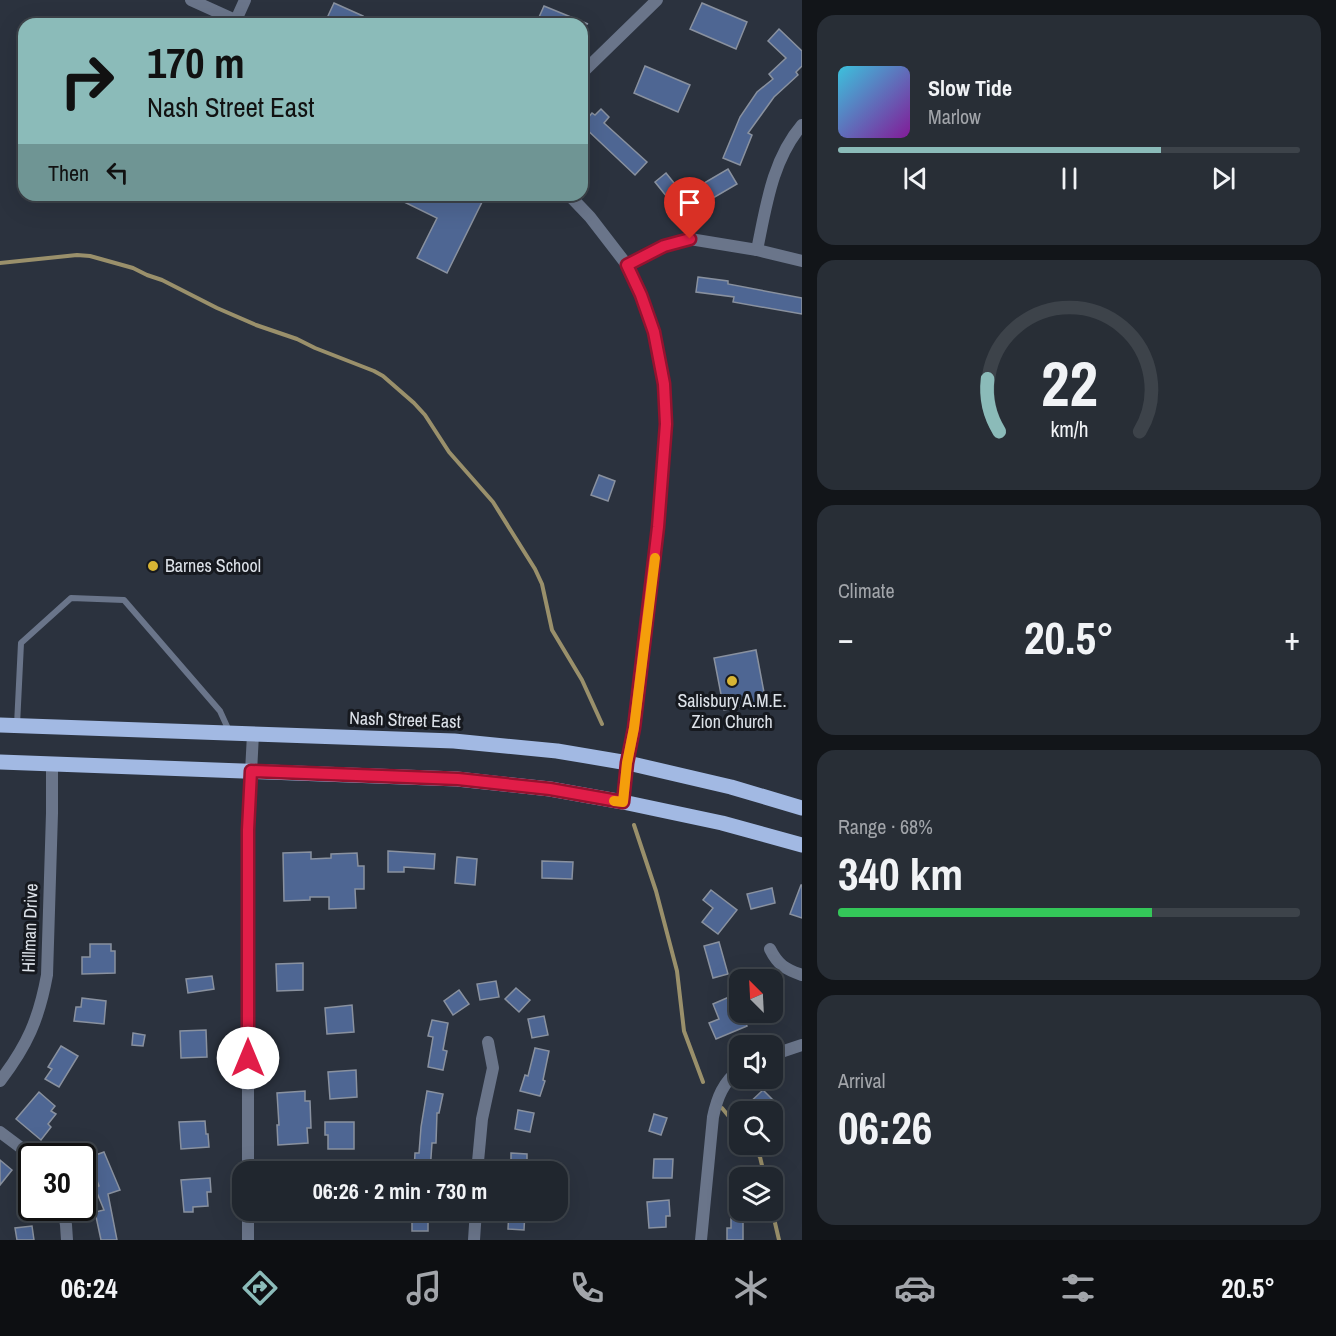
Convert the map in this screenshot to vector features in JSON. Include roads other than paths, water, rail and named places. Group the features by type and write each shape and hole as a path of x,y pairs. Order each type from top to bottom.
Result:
{"main road":[{"name":"Nash Street East","path":"0,725 485,743 557,751 627,763 731,787 802,807"},
{"path":"0,762 458,779 550,789 623,802 722,823 802,845"}],"street":[{"path":"191,0 231,18"},
{"path":"241,18 245,0"},
{"path":"588,66 657,0"},
{"path":"757,250 769,192 776,171 789,144 802,125"},
{"path":"575,201 627,265 654,332 664,384 666,424 657,538 623,802"},
{"path":"627,265 664,246 690,239 757,250 802,261"},
{"path":"248,1161 248,830 253,734"},
{"name":"Hillman Drive","path":"0,1081 27,1042 43,998 47,975 52,764"},
{"path":"770,949 776,961 788,970 802,975"},
{"path":"478,1161 482,1119 493,1068 488,1042"},
{"path":"783,1051 802,1045"},
{"path":"700,1240 715,1105 720,1092 729,1079"},
{"path":"0,1132 18,1146"},
{"path":"65,1221 67,1240"},
{"path":"248,1221 248,1240"},
{"path":"474,1240 475,1221"}],"lane":[{"path":"17,725 21,643 71,598 124,600 220,711 230,733"}],"waterway":[{"path":"0,263 77,255 90,256 133,268 256,325 297,339 383,376 425,415 449,452 493,502 535,569 542,584 552,630 582,680 602,724"},
{"path":"634,825 656,891 677,971 684,1031 703,1082"},
{"path":"722,1108 729,1117"},
{"path":"759,1155 762,1167"},
{"path":"775,1221 779,1240"}],"place":[{"name":"Barnes School","path":"153,566"},
{"name":"Salisbury A.M.E. Zion Church","path":"732,681"}]}
